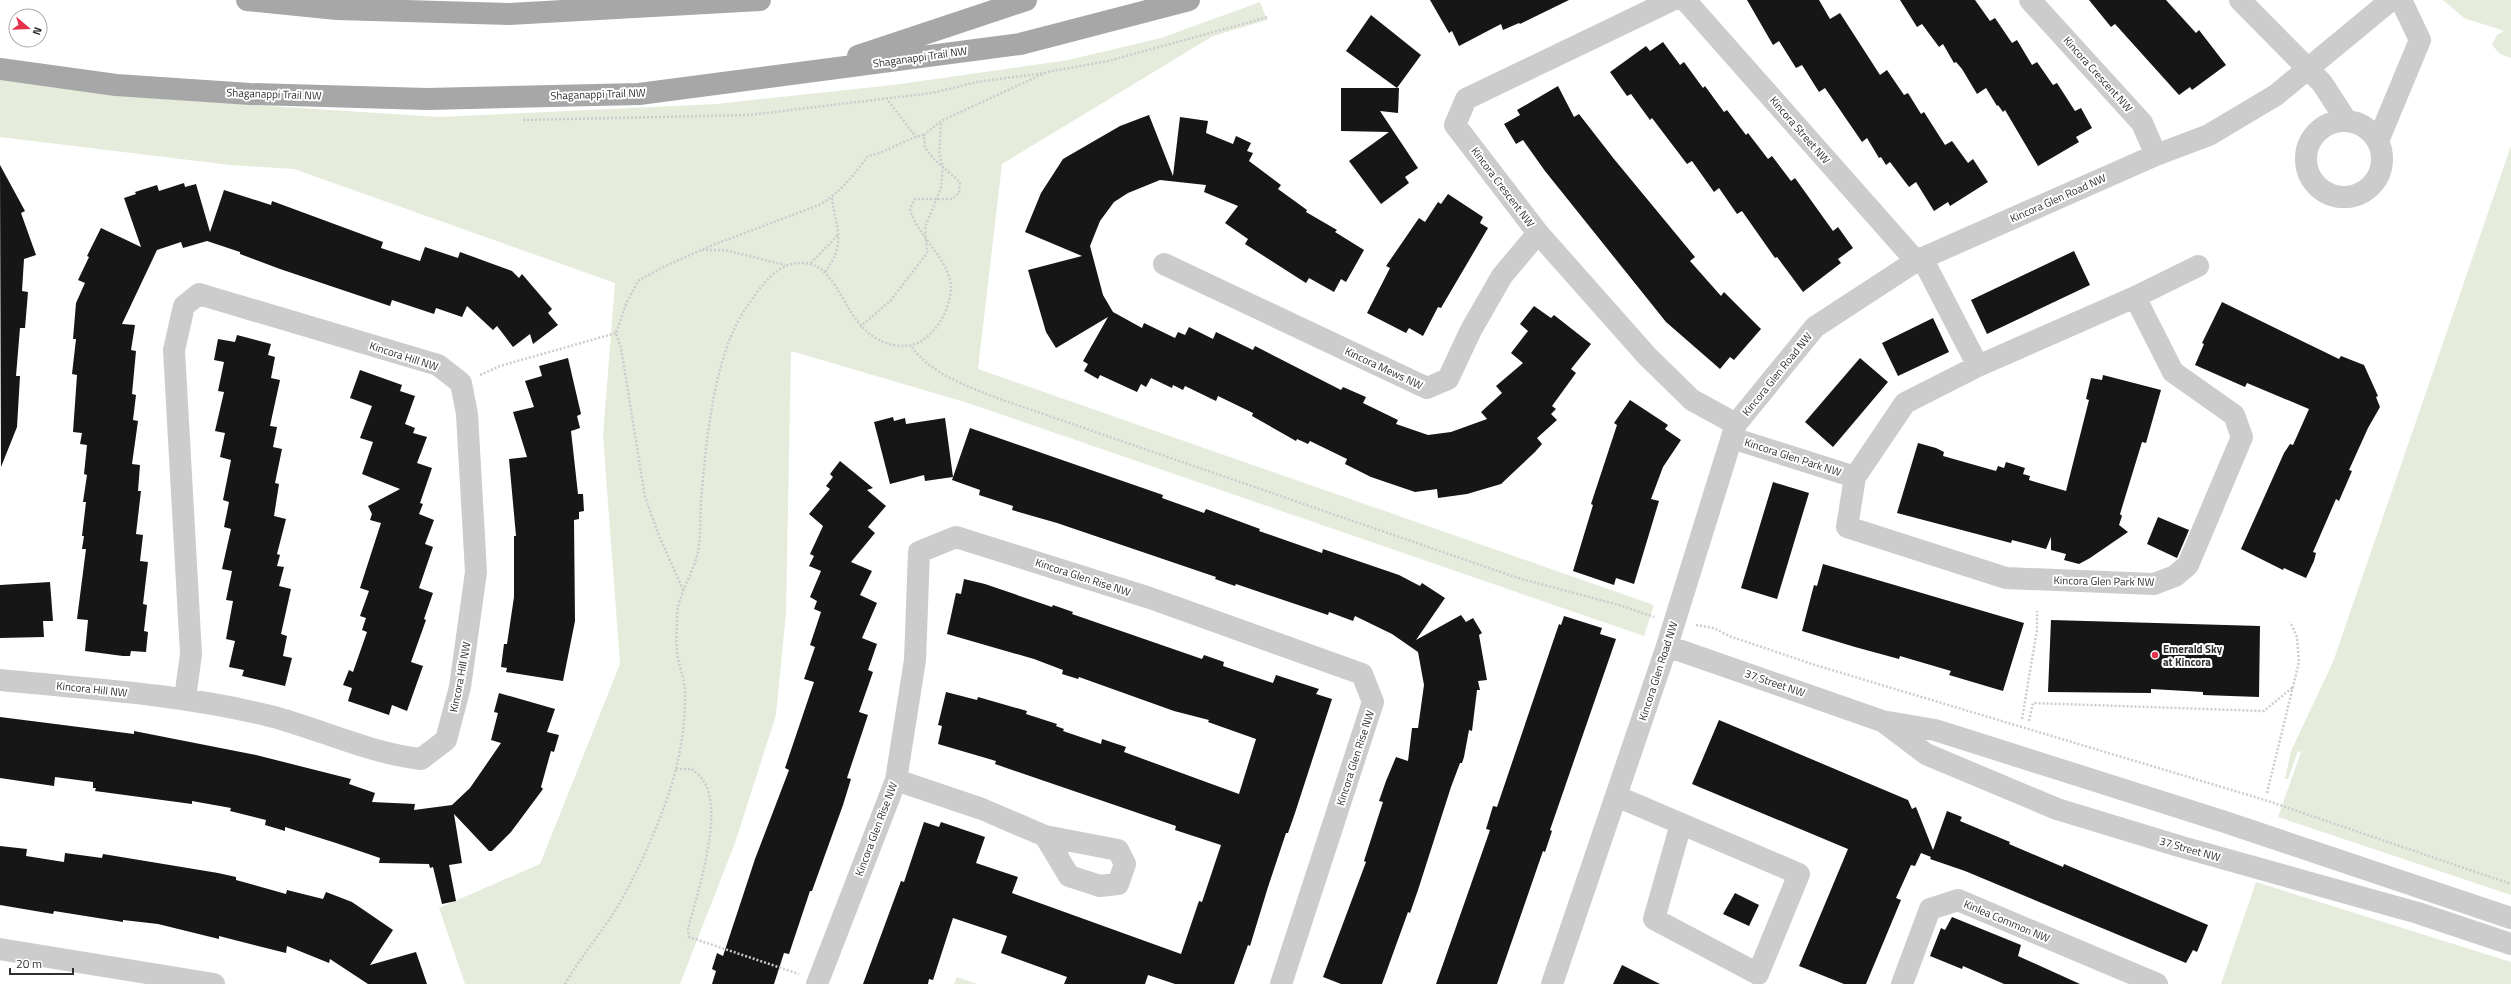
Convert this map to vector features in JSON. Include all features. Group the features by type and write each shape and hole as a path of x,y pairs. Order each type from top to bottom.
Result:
{"main road":[{"path":"247,0 337,9 509,14 760,0"},
{"path":"805,73 1026,0"},
{"name":"Shaganappi Trail NW","path":"0,69 116,85 250,94 427,99 639,94 1020,44 1189,0"}],"street":[{"name":"Kincora Crescent NW","path":"1672,0 1466,99 1455,124 1538,233 1647,356 1692,400 1734,431"},
{"name":"Kincora Street NW","path":"1685,0 1919,260"},
{"name":"Kincora Crescent NW","path":"2030,0 2142,123 2156,155"},
{"path":"2240,0 2307,70 2322,83 2346,120"},
{"name":"Kincora Glen Road NW","path":"1552,984 1667,646 1734,431 1815,327 1919,260 2156,155 2208,136 2276,94 2391,0"},
{"path":"2378,141 2420,40 2401,0"},
{"path":"2346,120 2358,123 2369,130 2378,141 2382,152 2381,164 2371,186 2361,193 2350,197 2338,197 2326,193 2316,186 2305,164 2306,150 2311,138 2320,128 2332,122 2346,120"},
{"name":"Kincora Mews NW","path":"1164,264 1427,388 1448,378 1471,330 1502,276 1538,233"},
{"path":"1919,260 1978,366"},
{"name":"Kincora Glen Park NW","path":"2135,297 2173,372 2234,415 2242,437 2188,565 2176,576 2154,584 2006,578 1847,526 1855,477 1906,403 1978,366 2135,297 2198,266"},
{"name":"Kincora Hill NW","path":"0,680 185,698 270,716 392,755 421,759 446,740 460,687 476,572 467,414 461,383 438,365 199,294 184,306 174,350 191,654 185,698"},
{"name":"Kincora Glen Park NW","path":"1734,431 1855,477"},
{"name":"Kincora Glen Rise NW","path":"811,980 896,780 915,660 920,552 956,537 1150,598 1362,674 1373,702 1282,984"},
{"name":"37 Street NW","path":"1667,646 1882,721 1936,730 2222,821 2511,918"},
{"name":"37 Street NW","path":"1882,721 1926,754 2057,809 2182,847 2418,913 2511,944"},
{"path":"896,780 982,809 1045,836"},
{"path":"1616,796 1799,874 1758,974 1654,919 1681,824"},
{"name":"Kinlea Common NW","path":"1902,984 1930,909 1958,900 2157,984"},
{"path":"0,949 214,984"}],"path":[{"path":"683,591 658,533 645,497 621,348 616,333 626,304 638,281 701,250 791,217 832,198 841,186 850,181 868,156 883,154 916,137 924,135 941,122 1047,72 1108,61 1268,17"},
{"path":"886,98 916,137"},
{"path":"860,328 891,300 923,261 927,253 925,227 941,188 943,166 939,154 941,122"},
{"path":"565,984 610,918 633,876 657,823 676,769 686,694 677,651 678,610 683,591 698,554 701,504 719,372 729,341 744,311 771,275 785,265 796,262 811,264 825,272 860,328 884,343 912,347 926,339 937,327 947,308 951,285 943,263 913,220 910,209 915,199 952,199 959,193 960,182 925,148 924,135"},
{"path":"825,272 836,258 839,234 832,198"},
{"path":"811,264 839,234"},
{"path":"701,250 725,250 785,265"},
{"path":"461,383 500,366 616,333"},
{"path":"912,347 922,361 966,385 997,398 1518,578 1619,605 1654,617"},
{"path":"2022,719 2037,630 2037,611"},
{"path":"2267,793 2299,662 2297,637 2290,622"},
{"path":"1714,628 1729,636 1815,665 2265,800 2511,884"},
{"path":"2029,721 2033,704 2264,711 2293,687"},
{"path":"676,769 692,769 704,780 710,800 710,838 688,929 690,937 811,980"}],"green space":[{"path":"2443,0 2511,0 2511,58 2500,54 2492,45 2497,35 2504,31 2464,18"},
{"path":"1260,2 1267,20 1213,36 1002,164 978,369 1654,605 1644,636 968,403 791,351 786,613 776,715 735,843 680,984 465,984 439,908 540,864 620,664 603,435 615,283 294,169 230,165 0,137 0,78 163,99 439,117 716,104 893,85 1068,60 1161,38"},
{"path":"2511,146 2511,895 2278,817 2301,752 2298,751 2288,779 2285,779 2291,751 2333,662"},
{"path":"2256,882 2511,962 2511,984 2221,984"},
{"path":"957,977 977,984 954,984"}],"building":[{"path":"1430,0 1569,0 1520,24 1519,23 1503,30 1501,24 1459,46 1452,31 1449,33"},
{"path":"1747,0 1819,0 1830,19 1840,13 1880,75 1887,70 1904,95 1908,93 1921,114 1924,112 1945,145 1952,141 1968,163 1973,159 1988,182 1950,206 1948,202 1934,211 1916,182 1909,187 1890,162 1886,165 1881,157 1879,158 1867,138 1862,142 1825,88 1819,92 1802,65 1796,68 1779,41 1773,45"},
{"path":"1900,0 1975,0 1990,21 1995,18 2012,43 2017,40 2032,65 2037,62 2053,85 2057,83 2075,111 2081,108 2092,128 2076,137 2079,142 2038,166 2005,110 2003,112 1998,105 1997,106 1986,88 1977,94 1962,69 1956,62 1954,63 1943,44 1939,47 1922,24 1917,27"},
{"path":"2089,0 2166,0 2196,33 2199,30 2226,65 2192,90 2190,87 2179,95 2115,24 2111,27"},
{"path":"1371,15 1421,55 1397,88 1346,51"},
{"path":"1663,42 1680,65 1684,62 1703,88 1705,86 1724,112 1727,110 1746,135 1748,133 1768,159 1772,156 1791,181 1795,178 1833,231 1838,227 1853,248 1838,259 1841,263 1803,292 1777,257 1775,258 1742,211 1737,214 1719,188 1714,192 1692,161 1687,164 1652,118 1650,120 1631,94 1627,96 1610,72 1646,46 1650,51"},
{"path":"1558,86 1574,117 1579,114 1695,257 1690,261 1721,296 1724,292 1761,329 1734,360 1730,357 1720,369 1666,322 1545,171 1523,140 1516,144 1504,124 1520,115 1517,110"},
{"path":"1341,88 1399,88 1398,113 1380,111 1418,168 1405,177 1409,183 1381,204 1349,161 1389,132 1341,131"},
{"path":"1149,115 1173,176 1180,117 1208,121 1206,133 1233,144 1236,136 1251,143 1247,151 1253,153 1249,161 1281,185 1278,189 1307,210 1306,212 1337,230 1335,232 1364,250 1346,282 1341,279 1334,292 1309,278 1306,283 1245,244 1248,239 1225,223 1238,206 1204,192 1206,185 1160,180 1128,193 1114,202 1100,221 1090,246 1103,295 1113,312 1142,328 1144,323 1175,338 1178,332 1185,335 1189,327 1213,339 1216,332 1253,350 1255,346 1341,390 1343,387 1366,397 1363,403 1398,420 1396,424 1428,435 1451,432 1487,419 1481,412 1502,393 1496,386 1523,363 1511,353 1528,331 1520,324 1534,306 1551,318 1554,315 1591,344 1571,369 1576,373 1552,406 1556,409 1551,414 1557,420 1537,438 1542,444 1501,484 1467,494 1438,498 1437,489 1415,492 1371,477 1345,464 1347,459 1310,441 1308,444 1297,439 1296,441 1252,416 1253,413 1218,396 1216,401 1185,386 1183,390 1173,385 1172,388 1151,378 1146,387 1141,384 1137,392 1100,375 1098,379 1084,371 1088,364 1083,361 1108,317 1056,348 1046,332 1028,270 1082,256 1025,232 1041,193 1063,159 1120,126"},
{"path":"0,165 25,211 21,213 36,255 24,259 22,291 28,292 25,328 20,328 16,376 20,376 17,427 1,467"},
{"path":"184,183 185,187 196,184 210,232 224,190 271,205 272,201 383,242 381,248 420,261 425,247 458,258 460,252 512,271 519,278 522,274 552,309 548,313 558,325 533,344 530,334 513,347 497,326 493,330 467,306 462,317 436,308 434,314 392,300 390,306 280,269 240,254 240,252 207,241 183,248 181,242 157,250 122,324 135,325 131,350 136,351 132,394 136,395 133,420 138,421 132,464 140,465 138,491 141,491 136,534 143,535 140,561 148,562 143,604 147,605 144,631 148,632 146,652 131,651 130,656 123,656 85,651 88,620 77,619 86,549 82,549 84,536 82,536 86,502 83,502 87,475 84,474 87,445 80,444 82,433 73,432 77,375 72,374 76,339 73,339 76,303 85,283 78,280 89,257 87,256 101,228 141,247 124,198 136,194 135,192 157,185 159,191"},
{"path":"1448,194 1483,217 1480,223 1488,228 1441,308 1438,307 1423,336 1409,328 1406,333 1367,313 1390,268 1386,266 1419,218 1425,222 1438,202 1441,204"},
{"path":"2074,251 2090,285 1987,334 1971,300"},
{"path":"2222,302 2339,359 2341,356 2364,365 2378,396 2376,397 2380,407 2368,428 2349,470 2352,471 2339,501 2336,499 2313,552 2316,553 2314,561 2306,578 2284,568 2283,570 2241,549 2284,453 2290,444 2293,445 2309,409 2247,383 2245,387 2195,365 2204,344 2202,343"},
{"path":"1933,318 1949,352 1898,376 1882,343"},
{"path":"237,335 271,344 268,355 275,357 271,378 280,380 270,426 277,427 273,447 282,449 275,483 279,484 274,516 286,519 277,554 280,555 277,566 284,567 279,586 291,589 281,634 287,636 283,656 292,658 285,686 242,676 244,670 229,667 235,641 226,639 233,601 226,600 232,571 222,569 231,529 224,527 229,502 223,500 231,460 220,457 225,433 215,431 224,392 218,391 224,362 214,360 218,339 235,342"},
{"path":"568,358 581,414 577,416 580,428 571,431 578,494 583,494 584,511 579,512 579,519 574,520 575,621 563,681 506,672 507,668 501,667 504,644 507,644 514,597 514,536 516,536 509,459 527,457 513,412 534,407 525,381 542,376 539,366"},
{"path":"1860,358 1888,382 1833,447 1805,422"},
{"path":"360,370 402,385 400,391 415,396 405,424 415,428 413,433 427,437 417,463 432,468 420,503 423,504 419,514 434,520 425,544 433,547 419,588 433,593 424,619 426,620 411,662 423,666 407,711 392,705 389,715 348,701 352,688 343,685 349,670 353,672 367,632 362,630 366,618 360,616 369,591 360,588 381,523 370,520 372,514 368,506 400,489 362,474 373,442 360,438 372,406 350,398"},
{"path":"2103,375 2161,390 2146,443 2142,442 2120,514 2122,516 2119,525 2128,532 2090,558 2079,564 2064,560 2066,554 2051,550 2051,537 2046,549 2012,540 2011,543 1897,513 1918,443 1944,452 1943,456 1996,471 1998,466 2004,468 2006,462 2025,468 2023,474 2030,476 2029,480 2066,491 2089,400 2086,399 2091,378 2102,380"},
{"path":"1630,400 1668,425 1665,429 1681,440 1663,467 1651,499 1659,501 1634,584 1616,578 1614,585 1573,571 1593,505 1591,504 1617,425 1614,423"},
{"path":"893,417 894,421 905,418 906,424 945,418 953,477 925,481 924,475 890,484 874,422"},
{"path":"970,428 1163,495 1162,498 1204,513 1206,509 1260,529 1259,531 1322,553 1323,549 1399,575 1420,586 1422,583 1445,598 1416,640 1461,615 1466,622 1473,618 1482,633 1479,635 1487,680 1478,681 1480,690 1477,690 1472,731 1469,730 1464,757 1462,763 1460,763 1451,787 1410,913 1408,912 1382,984 1341,984 1323,977 1366,862 1364,861 1383,802 1379,801 1386,781 1396,757 1408,761 1412,728 1418,728 1424,685 1418,652 1392,634 1355,616 1353,621 1329,612 1328,615 1236,584 1235,586 1215,579 1216,577 1057,523 1012,510 1013,506 979,495 980,490 952,480"},
{"path":"840,461 873,488 867,490 886,506 868,527 875,533 851,562 872,571 860,595 877,603 862,638 877,644 868,670 873,672 859,712 868,715 847,778 851,779 843,805 812,891 810,891 789,954 784,953 774,984 712,984 716,971 712,969 717,953 723,956 755,859 789,770 785,768 814,682 804,679 815,647 810,645 821,612 814,609 817,601 810,597 821,571 809,566 814,556 810,554 823,526 809,514 830,489 826,486 833,477 830,474"},
{"path":"1773,482 1809,493 1777,599 1741,588"},
{"path":"2158,517 2189,530 2177,558 2147,544"},
{"path":"1823,564 2024,623 2003,691 1949,675 1951,671 1900,656 1899,659 1802,631 1814,585 1817,586"},
{"path":"964,579 985,584 1052,607 1053,605 1073,612 1072,614 1202,659 1204,655 1224,662 1223,666 1273,683 1276,675 1319,689 1316,694 1332,699 1295,813 1288,833 1286,833 1268,887 1250,946 1248,945 1234,984 1175,984 1148,975 1145,984 1064,984 1067,977 1001,953 1007,936 953,918 933,980 929,979 928,984 863,984 901,881 904,882 924,822 939,827 941,822 985,837 976,863 1018,877 1012,893 1181,954 1199,901 1202,902 1221,845 1175,830 1176,826 995,764 996,761 938,744 942,726 938,725 946,692 977,700 978,697 1027,711 1026,714 1057,724 1056,726 1064,729 1063,731 1101,744 1102,739 1126,747 1124,752 1239,794 1256,739 1208,722 1209,720 1174,711 1079,677 1078,679 1062,674 1063,670 1034,659 947,634 956,593 961,594"},
{"path":"50,582 53,621 43,621 44,637 0,638 0,585"},
{"path":"1564,616 1602,628 1600,634 1616,639 1550,830 1552,831 1545,852 1543,851 1497,984 1436,984 1490,830 1486,829 1493,806 1497,807 1559,624 1561,625"},
{"name":"Emerald Sky at Kincora","path":"2051,620 2260,626 2259,697 2203,695 2203,692 2151,689 2151,693 2048,692"},
{"path":"499,693 555,709 547,732 559,735 554,752 551,751 541,787 543,789 511,832 492,851 489,851 454,814 462,863 449,865 456,901 442,904 433,867 430,868 429,864 379,863 380,858 285,827 285,831 265,825 266,820 230,811 231,808 192,801 192,804 95,791 96,788 93,788 93,782 55,777 54,786 0,778 0,717 134,734 134,731 256,755 351,779 349,784 375,793 372,802 415,804 414,810 452,805 470,788 501,743 491,740 498,713 494,712"},
{"path":"1719,720 1908,800 1912,809 1916,807 1933,850 1947,811 1962,817 1960,821 2010,842 2009,844 2063,867 2064,864 2208,925 2197,952 2193,950 2186,963 1965,871 1930,859 1931,857 1921,853 1915,866 1911,865 1896,898 1901,900 1866,984 1844,984 1799,966 1848,849 1692,784"},
{"path":"0,846 27,849 26,856 64,862 65,853 102,858 103,854 218,873 236,877 236,880 286,894 287,890 323,899 326,892 352,902 393,930 370,965 416,952 427,984 368,984 330,959 329,963 287,946 286,953 219,936 219,939 158,924 123,920 123,922 54,911 53,914 0,905"},
{"path":"1735,893 1759,905 1749,926 1723,914"},
{"path":"1952,917 2021,945 2018,956 2080,984 2004,984 1963,966 1962,969 1930,956 1941,928 1945,930"},
{"path":"1622,965 1660,984 1613,984"}],"place":[{"name":"Emerald Sky at Kincora","path":"2155,655"}]}
